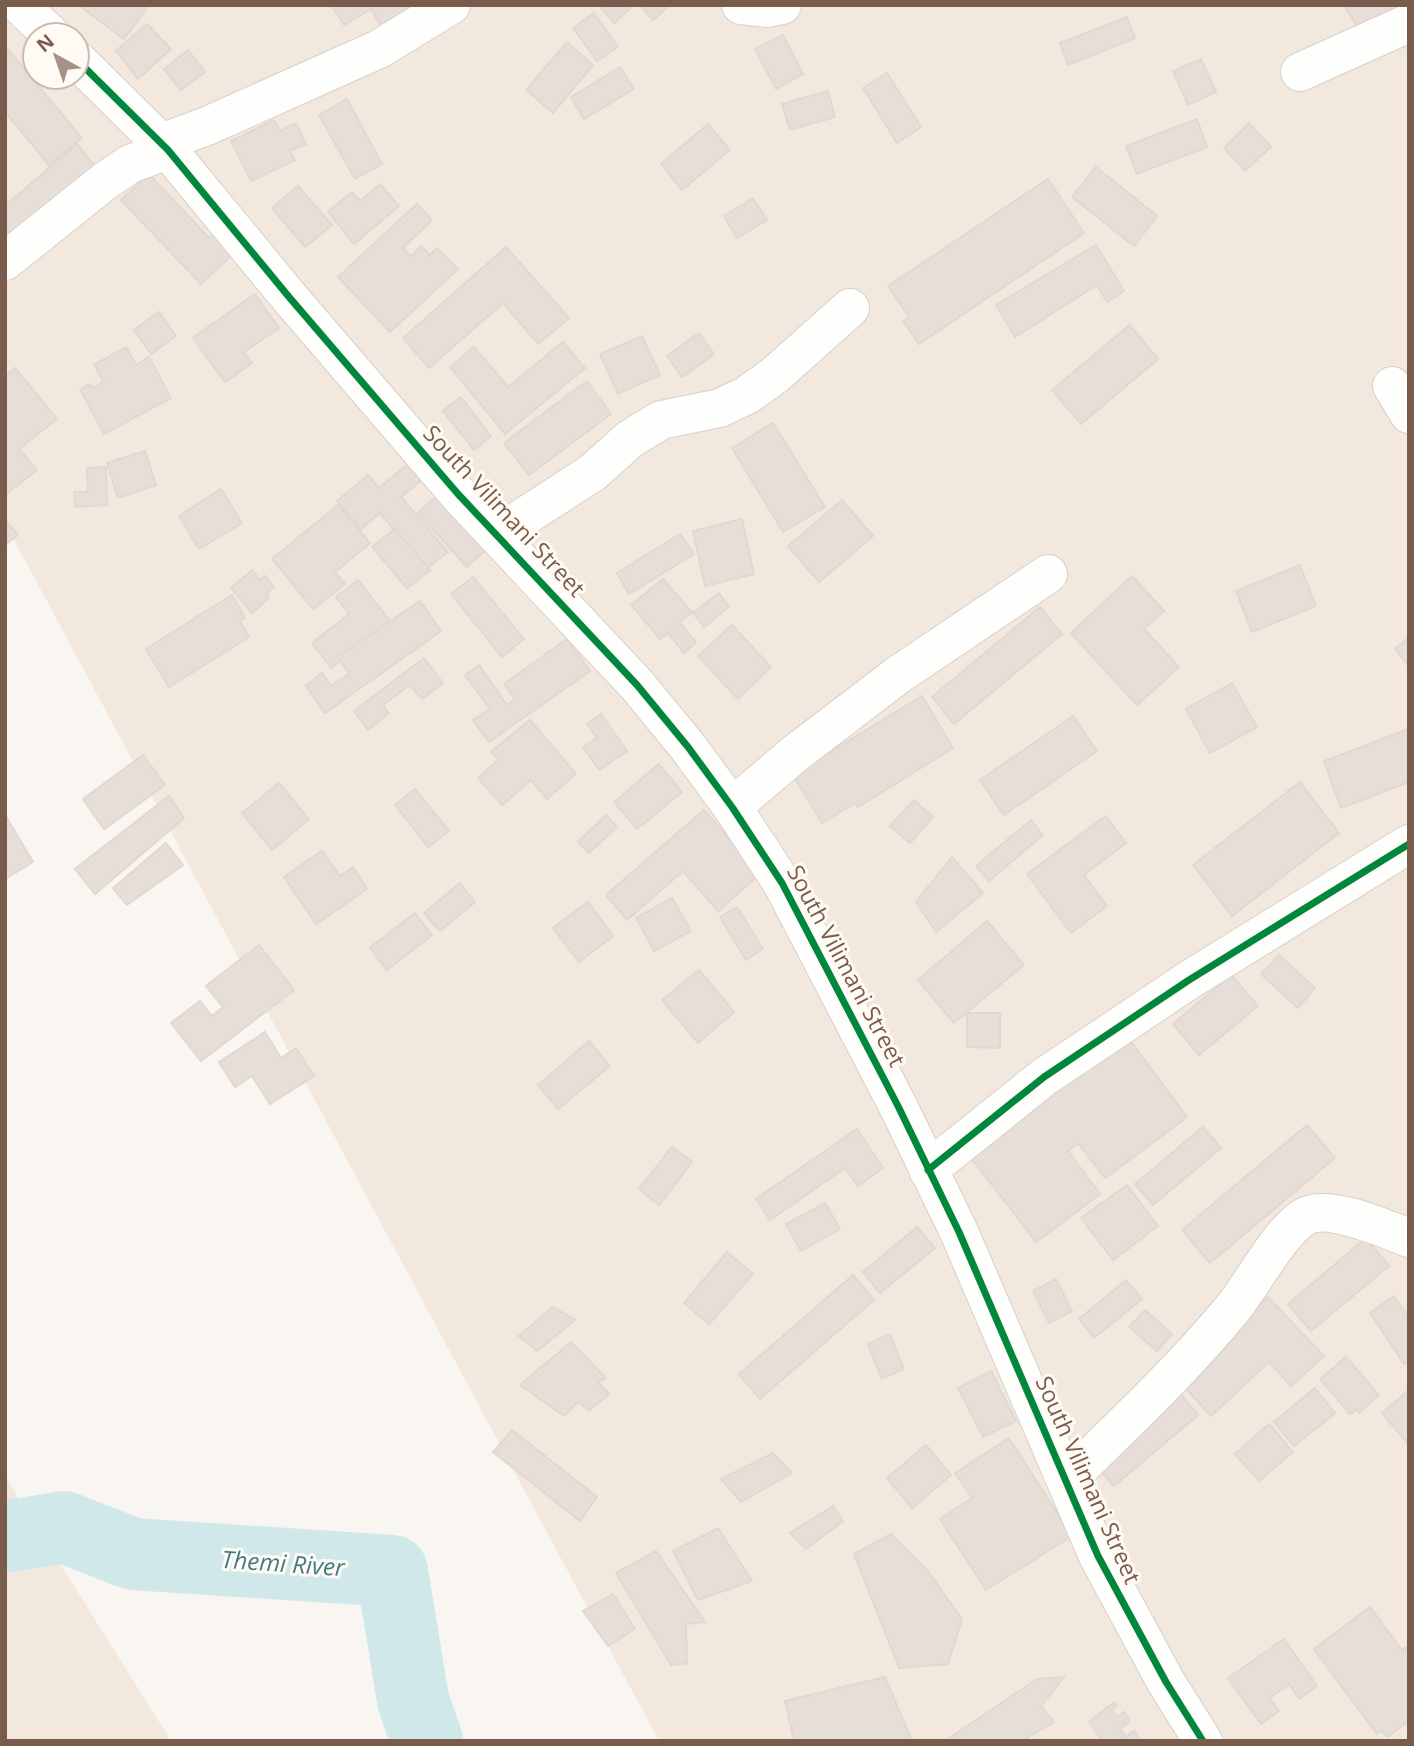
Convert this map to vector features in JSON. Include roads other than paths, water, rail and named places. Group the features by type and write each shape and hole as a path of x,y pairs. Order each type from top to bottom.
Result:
{"street":[{"path":"20,5 37,21"},
{"path":"5,261 130,164 207,126 379,50 451,5"},
{"path":"741,5 768,8 782,5"},
{"path":"1300,72 1409,23"},
{"name":"South Vilimani Street","path":"91,74 165,146 289,297 496,535 637,685 688,747 732,807 782,883 892,1095 960,1232 1098,1556 1166,1682 1203,1741"},
{"path":"496,535 592,473 630,439 661,420 720,408 747,395 775,375 850,308"},
{"path":"732,807 797,752 898,675 1048,574"},
{"path":"928,1170 1055,1070 1188,981 1409,844"},
{"path":"1066,1481 1149,1400 1233,1308 1291,1228 1307,1216 1328,1213 1409,1238"}],"waterway":[{"name":"Themi River","path":"5,1537 64,1527 133,1554 392,1571 413,1700 427,1741"}]}
